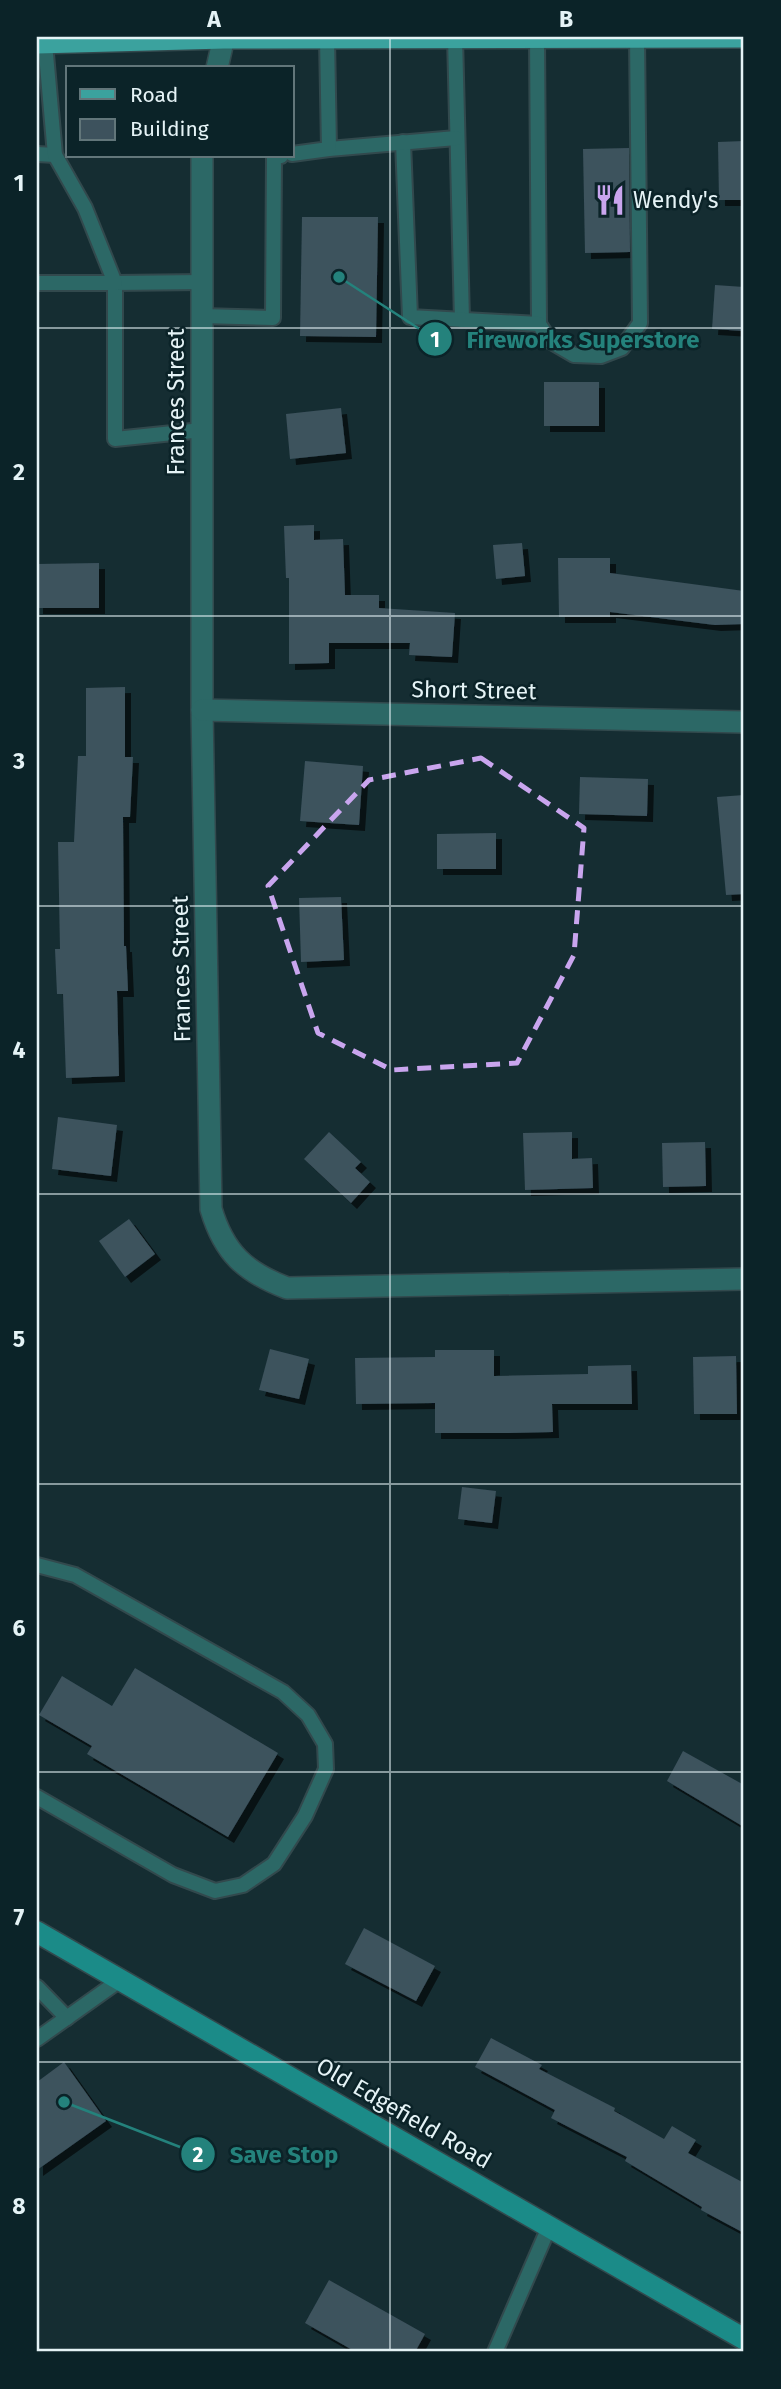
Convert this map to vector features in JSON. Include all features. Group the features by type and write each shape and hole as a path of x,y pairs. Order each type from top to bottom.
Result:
{"main road":[{"path":"41,43 224,37 744,37"}],"street":[{"path":"217,66 224,37"},
{"name":"Frances Street","path":"202,158 202,710 211,1209 216,1226 227,1247 243,1265 263,1279 287,1289 744,1279"},
{"name":"Short Street","path":"202,710 744,722"},
{"name":"Old Edgefield Road","path":"37,1933 744,2339"}],"lane":[{"path":"454,37 462,320"},
{"path":"537,37 539,324 550,341 574,355 601,356 622,348 640,323 637,37"},
{"path":"327,38 329,149"},
{"path":"41,43 55,155 85,208 115,283 116,439 202,430"},
{"path":"294,154 456,138"},
{"path":"403,142 410,317 539,324"},
{"path":"37,154 55,155"},
{"path":"202,316 273,318 274,158"},
{"path":"37,284 202,282"},
{"path":"37,1565 75,1575 283,1692 308,1715 320,1734 325,1744 326,1769 305,1816 274,1864 243,1885 215,1891 173,1875 37,1797"},
{"path":"37,2039 120,1980"},
{"path":"37,1987 67,2018"},
{"path":"495,2352 549,2227"}],"highlighted area":[{"path":"481,758 584,828 574,955 517,1063 392,1070 318,1033 268,886 369,780"}],"building":[{"path":"744,141 744,200 719,200 718,142"},
{"name":"Wendy's","path":"629,148 630,252 585,253 583,149"},
{"path":"302,217 378,217 376,337 300,336"},
{"path":"715,285 744,287 744,331 712,329"},
{"path":"544,382 599,382 599,426 544,426"},
{"path":"341,408 346,453 290,459 286,414"},
{"path":"314,525 314,540 343,539 345,595 379,595 379,608 455,613 452,657 409,655 410,643 329,643 329,663 289,664 289,578 286,578 284,526"},
{"path":"522,543 525,576 496,579 493,545"},
{"path":"558,558 610,558 610,573 744,591 744,624 715,625 610,612 610,617 559,617"},
{"path":"99,563 99,608 37,608 37,564"},
{"path":"125,687 125,757 133,757 130,817 123,817 124,946 128,991 117,991 119,1076 66,1078 63,994 57,994 55,949 60,949 58,842 74,842 78,756 86,756 86,688"},
{"path":"305,761 363,766 359,825 300,821"},
{"path":"580,777 648,779 647,816 579,814"},
{"path":"744,795 744,894 726,895 717,797"},
{"path":"496,833 496,869 437,869 437,834"},
{"path":"341,897 344,960 301,962 299,898"},
{"path":"58,1117 117,1125 111,1176 52,1169"},
{"path":"329,1132 361,1162 355,1168 370,1182 351,1203 304,1159"},
{"path":"572,1132 572,1159 592,1158 593,1188 525,1190 523,1133"},
{"path":"705,1142 706,1186 663,1187 662,1143"},
{"path":"129,1219 155,1254 125,1277 99,1241"},
{"path":"270,1349 309,1359 299,1399 259,1390"},
{"path":"435,1350 494,1350 494,1376 588,1374 588,1366 631,1365 632,1404 552,1404 553,1432 435,1433 435,1403 356,1404 355,1358 435,1357"},
{"path":"736,1356 737,1414 694,1414 693,1357"},
{"path":"462,1487 496,1491 492,1523 458,1519"},
{"path":"135,1668 278,1753 228,1837 87,1754 92,1746 39,1715 62,1676 112,1706"},
{"path":"683,1751 744,1785 744,1827 667,1781"},
{"path":"364,1928 435,1966 416,2001 345,1964"},
{"path":"491,2038 542,2065 539,2069 615,2108 614,2111 664,2139 672,2126 696,2140 688,2153 744,2183 744,2233 701,2210 702,2207 625,2161 627,2157 551,2118 555,2110 475,2067"},
{"path":"64,2062 106,2121 37,2170 37,2082"},
{"path":"329,2280 425,2334 415,2352 356,2352 305,2323"}],"place":[{"name":"Wendy's","path":"610,200"},
{"name":"Fireworks Superstore","path":"339,277"},
{"name":"Save Stop","path":"64,2102"}]}
